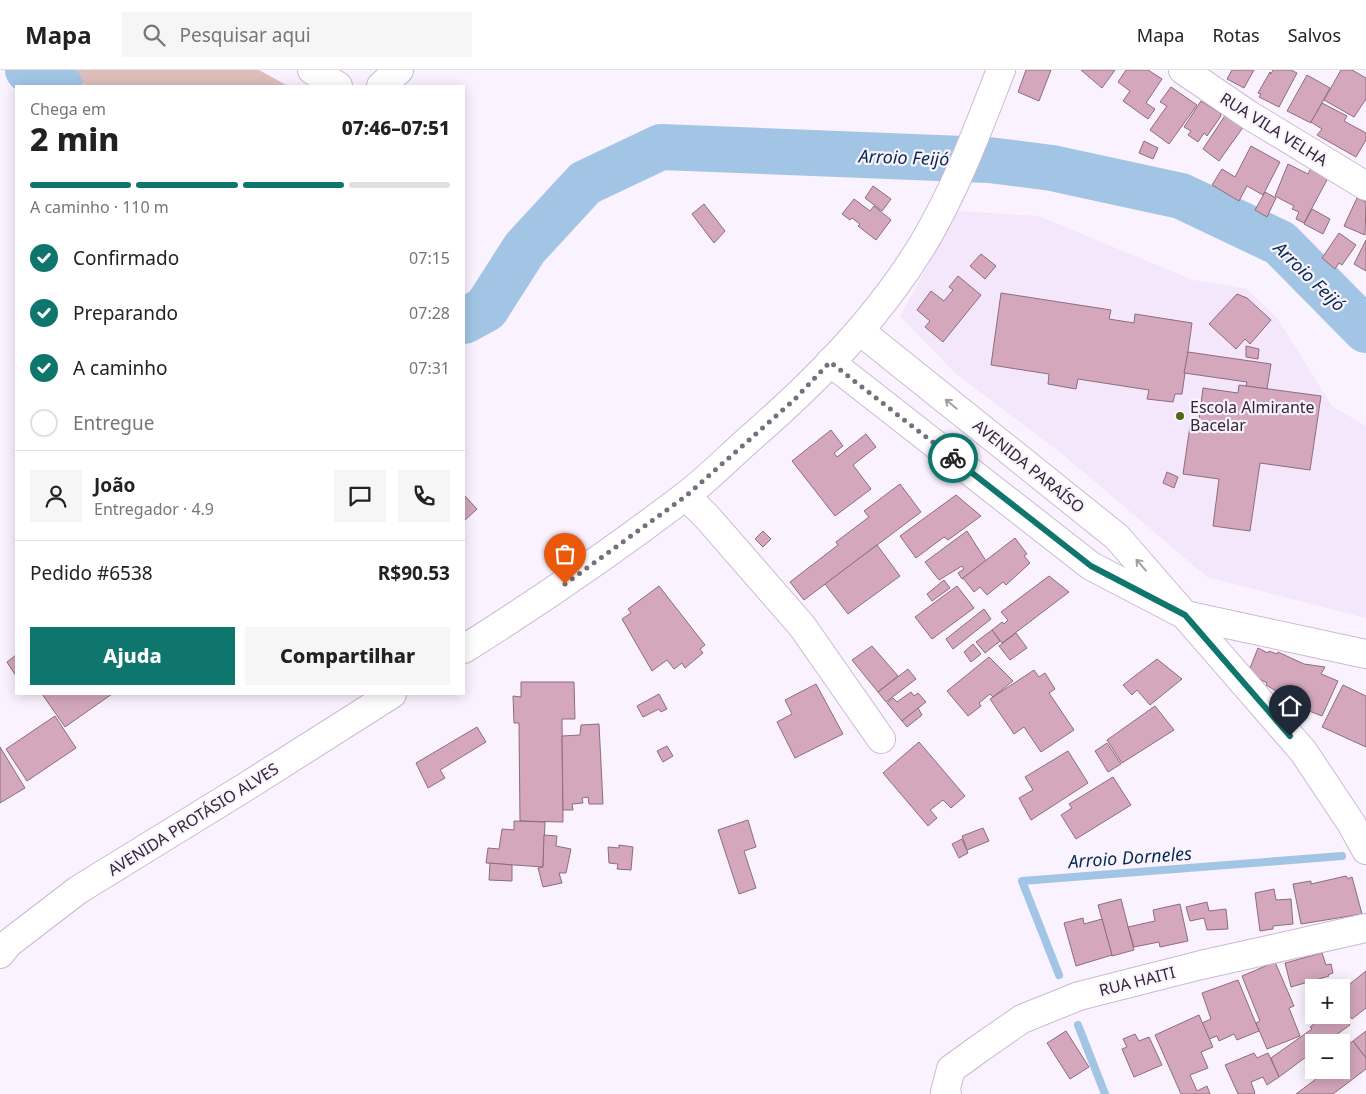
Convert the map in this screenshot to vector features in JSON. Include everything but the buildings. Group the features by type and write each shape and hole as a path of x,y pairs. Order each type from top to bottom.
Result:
{"main road":[{"path":"312,70 336,85"},
{"path":"382,85 399,70"},
{"path":"465,648 549,595 686,496 794,400 860,331 923,244 956,182 1001,70"},
{"name":"RUA VILA VELHA","path":"1183,70 1249,115 1366,186"},
{"name":"AVENIDA PARAÍSO","path":"860,331 1117,537 1303,751 1351,823 1366,850"},
{"name":"AVENIDA PARAÍSO","path":"830,362 1091,566 1185,615"},
{"path":"686,496 707,517 802,626 881,739"},
{"path":"1185,615 1366,654"},
{"name":"AVENIDA PROTÁSIO ALVES","path":"3,946 78,890 390,695"},
{"name":"RUA HAITI","path":"946,1094 951,1069 1022,1019 1079,996 1201,965 1366,928"}],"shaded area":[{"path":"57,70 259,70 286,85 85,85"},
{"name":"Escola Almirante Bacelar","path":"958,211 1038,216 1193,280 1247,289 1277,318 1332,406 1366,426 1366,618 1207,577 1066,457 956,374 900,316"}],"waterway":[{"name":"Arroio Feijó","path":"28,70 58,85"},
{"name":"Arroio Feijó","path":"465,320 486,309 525,248 585,183 661,147 989,160 1052,168 1181,196 1280,243 1366,330"},
{"name":"Arroio Dorneles","path":"1059,975 1022,881 1342,856"},
{"name":"Arroio Dorneles","path":"1078,1025 1105,1094"}],"way so far":[{"path":"565,584 686,496 794,400 830,362 953,458"}],"place":[{"name":"Escola Almirante Bacelar","path":"1180,416"}],"route":[{"path":"953,458 1091,566 1185,615 1290,736"}]}
